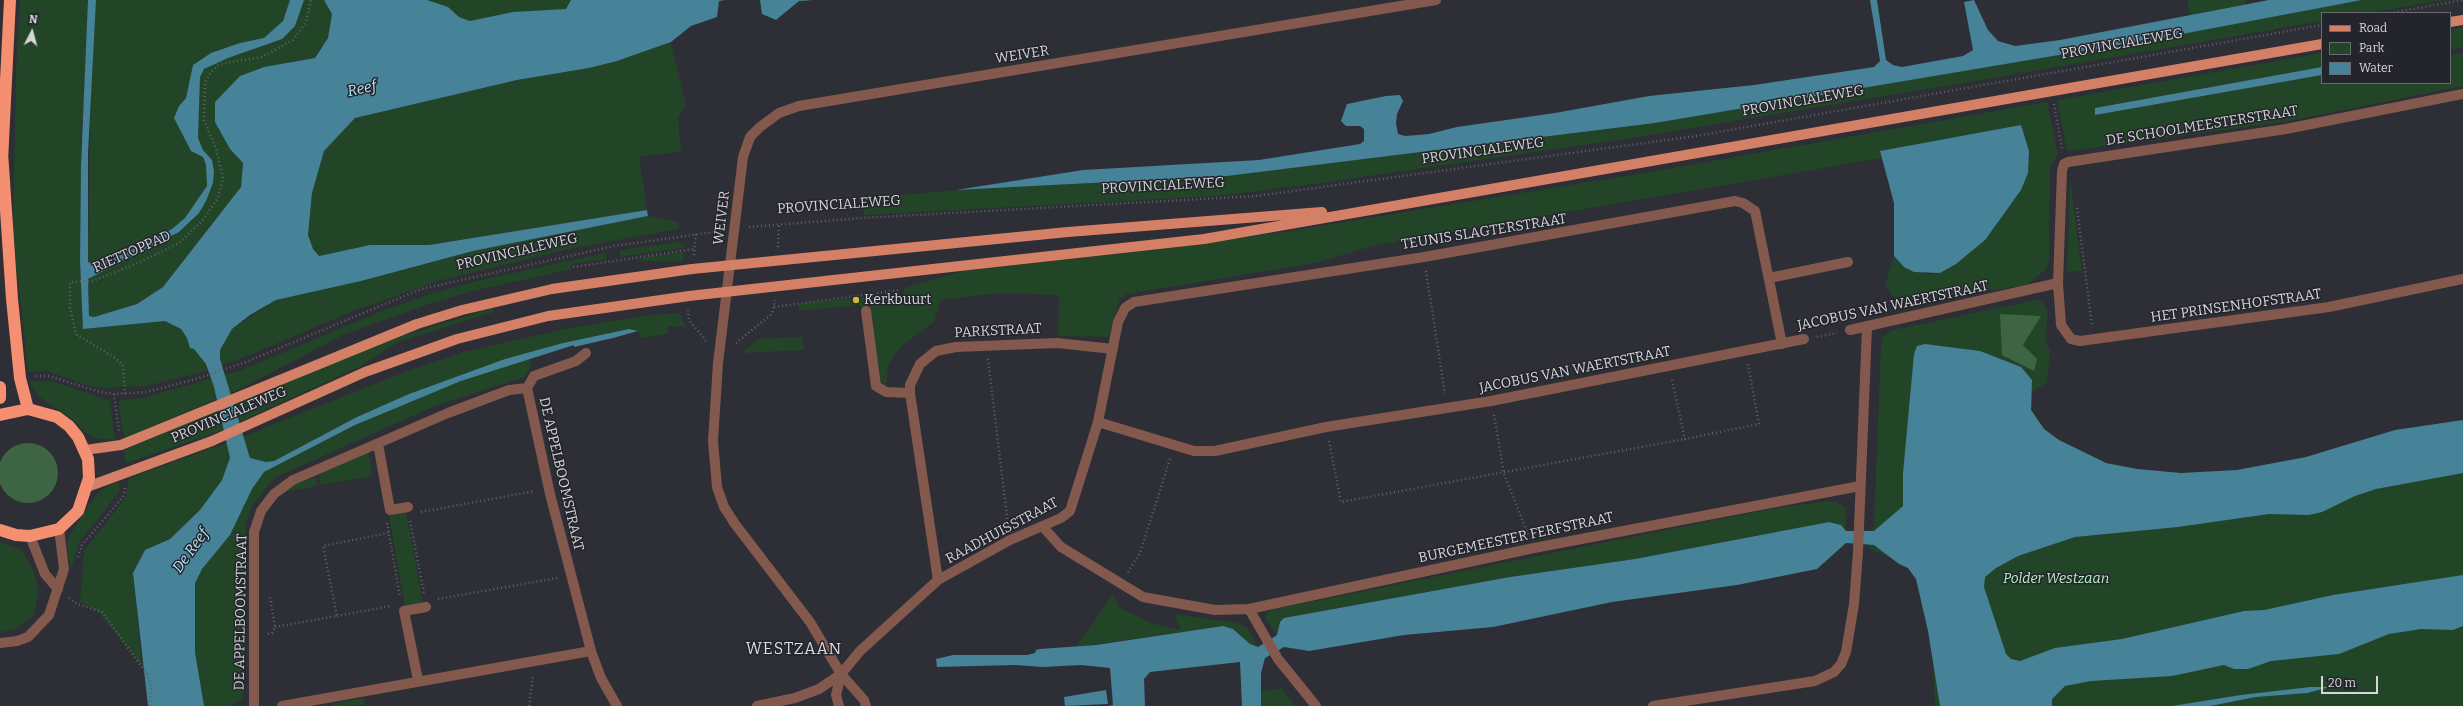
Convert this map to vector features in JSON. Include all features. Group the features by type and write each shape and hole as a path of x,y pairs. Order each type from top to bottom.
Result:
{"highway":[{"path":"0,181 5,62 10,0"},
{"path":"2,152 12,299 20,378 28,409"},
{"path":"0,387 0,398"},
{"path":"0,415 28,409 56,417 69,426 85,450 89,469 87,487 78,511 58,529 30,536 16,535 0,530"}],"main road":[{"path":"2451,22 2463,20"},
{"name":"PROVINCIALEWEG","path":"87,487 212,441 365,372 458,339 513,324 590,309 727,292 1204,239 1374,208 2052,92 2321,44"},
{"name":"PROVINCIALEWEG","path":"85,450 121,446 386,336 462,310 552,289 597,281 731,265 1084,230 1374,208"}],"street":[{"name":"WEIVER","path":"731,265 746,142 760,126 779,113 799,106 1436,0"},
{"name":"DE SCHOOLMEESTERSTRAAT","path":"2064,164 2072,160 2286,129 2463,94"},
{"path":"2058,283 2062,171 2064,164"},
{"name":"TEUNIS SLAGTERSTRAAT","path":"1113,349 1121,314 1128,304 1134,302 1424,257 1735,201 1743,203 1755,211 1782,344"},
{"path":"1769,278 1848,262"},
{"path":"731,265 718,363 714,433 717,487 724,507 735,524 810,622 841,674 864,700 866,706"},
{"name":"HET PRINSENHOFSTRAAT","path":"2058,283 2061,325 2071,339 2080,341 2328,307 2463,279"},
{"name":"JACOBUS VAN WAERTSTRAAT","path":"1850,330 2058,283"},
{"path":"866,311 876,386 886,392 910,393"},
{"path":"1653,706 1815,681 1834,672 1842,664 1846,652 1854,604 1858,552 1867,327"},
{"name":"JACOBUS VAN WAERTSTRAAT","path":"1098,422 1194,452 1214,451 1326,427 1448,409 1804,339"},
{"name":"PARKSTRAAT","path":"938,580 910,393 910,385 918,368 936,351 956,347 1058,343 1113,349"},
{"name":"RAADHUISSTRAAT","path":"841,674 860,651 938,580 1010,540 1043,527 1070,511 1098,422 1113,349"},
{"path":"527,388 534,376 576,361 586,353"},
{"name":"DE APPELBOOMSTRAAT","path":"254,706 254,532 261,511 274,494 293,480 448,413 509,390 527,388 549,488 591,651 601,678 617,706"},
{"path":"378,444 390,510 409,511"},
{"name":"BURGEMEESTER FERFSTRAAT","path":"1043,527 1062,547 1143,597 1215,610 1249,609 1534,548 1860,486"},
{"path":"0,643 22,639 38,629 54,606 64,569 58,529"},
{"path":"30,536 45,574 58,589"},
{"path":"418,680 403,608 426,604"},
{"path":"1249,609 1278,658 1316,706"},
{"path":"282,706 418,680 591,651"},
{"path":"757,706 795,698 819,689 841,674"},
{"path":"839,706 836,696 841,674"}],"path":[{"name":"RIETTOPPAD","path":"125,394 123,365 116,358 76,334 70,308 70,282 74,280 89,281 140,262 179,243 203,220 218,198 223,178 216,149 204,120 205,82 211,72 220,64 262,57 293,40 306,22 311,0"},
{"path":"2396,12 2463,0"},
{"name":"PROVINCIALEWEG","path":"20,378 49,376 100,392 125,394 146,392 193,380 240,364 422,288 614,246 735,228 846,219 1256,196 1696,136 2048,72 2321,25"},
{"path":"2048,72 2064,164"},
{"path":"2076,201 2093,340"},
{"path":"573,267 694,249"},
{"path":"1424,257 1448,409"},
{"path":"774,307 900,290"},
{"name":"JACOBUS VAN WAERTSTRAAT","path":"1804,339 1850,330"},
{"path":"987,345 1010,540"},
{"path":"1326,427 1341,502 1504,474 1759,424 1748,359"},
{"path":"1669,366 1685,439"},
{"path":"1491,401 1504,474 1534,548"},
{"path":"1120,584 1140,553 1174,446"},
{"path":"549,488 409,511 426,604 571,575"},
{"path":"275,626 337,616 403,608 386,516 390,510"},
{"path":"337,616 323,546 389,533"},
{"path":"58,589 77,604 102,612 148,674 151,685 150,706"},
{"path":"529,706 533,669"}],"green space":[{"path":"20,0 88,0 88,8 89,0 406,0 328,39 315,58 288,62 230,149 243,163 241,187 163,287 137,304 94,317 89,316 88,279 179,232 206,201 212,160 203,150 198,138 199,94 186,98 179,107 174,118 191,151 203,157 207,165 207,186 201,198 185,219 172,229 131,250 109,255 96,265 88,262 90,119 82,120 80,261 83,329 165,321 181,329 187,338 190,348 219,359 220,350 232,329 276,300 361,281 473,251 648,216 678,222 679,229 573,248 438,281 353,311 247,356 202,372 146,386 105,388 89,386 47,371 28,372 13,233 16,67"},
{"path":"410,0 571,0 566,9 471,21"},
{"path":"2187,0 2245,0 2247,4 2190,15"},
{"path":"2362,0 2444,0 2373,12 2321,12 2321,21 1987,79 1638,137 1313,184 1216,196 864,215 862,199 956,190 1227,176 1655,123 2036,59"},
{"path":"2463,27 2463,48 2451,49 2451,30"},
{"path":"671,42 686,105 678,118 681,151 639,157 647,210 429,245 370,245 319,256 313,250 308,235 312,193 324,151 355,118 517,80 589,68 617,61"},
{"path":"2321,53 2321,67 2095,108 2095,115 2321,75 2321,84 2451,84 2451,55 2463,53 2463,86 2284,122 2067,151 2057,100"},
{"path":"2047,102 2058,154 2050,166 2049,261 2044,271 2025,286 1897,302 1885,284 1894,256 1904,267 1929,274 1940,273 1956,264 1880,151 1882,158 1422,237 1373,246 1315,263 1127,294 1120,299 1108,337 1058,336 1059,295 999,293 940,300 934,322 903,345 894,355 888,366 886,386 878,378 870,307 861,307 860,305 798,311 799,304 887,295 888,301 902,301 904,288 964,271 1154,250 1290,231 1673,168"},
{"path":"2070,177 2082,271 2067,272"},
{"path":"678,242 687,247 620,257 620,250"},
{"path":"683,252 683,261 642,261 642,258"},
{"path":"606,253 607,259 571,264 572,269 477,290 432,303 343,335 238,390 126,437 123,435 119,402 123,400 142,398 242,370 384,310 431,294 476,281"},
{"name":"Polder Westzaan","path":"2037,300 2041,301 2048,311 2045,340 2050,350 2047,382 2032,392 2032,411 2045,429 2059,441 2107,463 2137,469 2181,474 2237,470 2306,457 2396,430 2463,420 2463,706 1935,706 1929,584 1920,570 1870,549 1871,529 1874,528 1881,341 1883,336 1893,330"},
{"path":"493,308 494,312 399,342 359,367 215,433 126,463 124,450 382,342"},
{"path":"679,313 686,327 668,326 668,334 640,338 638,331 629,329 563,343 430,386 357,417 274,461 266,462 250,458 249,450 226,472 212,495 200,510 170,539 145,550 133,573 142,665 99,613 80,602 84,551 126,497 129,478 232,441 405,372 463,352 565,329 642,316"},
{"path":"2000,314 2041,316 2023,345 2037,359 2034,371 2002,355"},
{"path":"802,337 804,350 742,353 758,339"},
{"path":"528,358 531,366 525,377 437,405 274,478 252,506 246,525 244,693 241,700 230,706 204,706 195,652 195,583 202,569 230,535 252,489 264,472 374,416 461,381"},
{"path":"29,381 52,381 110,401 115,439 99,439 88,435 70,417 39,397"},
{"path":"28,443 45,448 53,456 57,467 57,479 53,490 45,498 39,501 28,503 17,501 11,498 3,490 0,484 0,462 3,456 11,448 17,445"},
{"path":"368,452 373,476 321,485 319,474"},
{"path":"316,477 317,486 283,492 297,484"},
{"path":"119,482 120,491 79,542 71,570 67,546 69,536 95,496 106,487"},
{"path":"1829,501 1838,503 1845,507 1846,531 1836,523 1829,522 1635,559 1510,577 1284,618 1280,622 1277,635 1265,618 1267,612 1275,609 1776,508"},
{"path":"406,512 423,603 405,607 389,515"},
{"path":"0,542 21,549 33,570 39,591 34,615 14,630 0,632"},
{"path":"1113,594 1119,608 1154,624 1180,630 1175,614 1237,623 1247,628 1258,647 1250,644 1233,629 1223,626 1076,647"},
{"path":"1282,688 1295,706 1261,706 1261,692"},
{"path":"363,698 365,705 333,706 333,704"}],"water":[{"path":"88,0 96,0 88,153 88,262 96,265 109,255 131,250 172,229 185,218 207,186 206,165 203,157 191,151 174,118 179,106 186,98 193,65 211,53 240,43 264,38 283,21 290,0 304,0 295,26 282,39 228,58 204,69 200,77 198,138 203,150 212,160 214,171 213,183 206,201 199,213 179,232 88,279 89,316 94,317 137,304 163,287 241,187 243,163 230,149 215,122 215,102 240,76 264,67 315,58 328,38 332,14 324,0 427,0 448,7 459,17 470,21 513,12 566,9 571,0 725,0 719,1 717,17 691,26 671,42 617,61 589,68 517,80 355,118 324,151 312,193 308,235 313,249 319,256 370,245 429,245 647,210 648,216 473,251 361,281 276,300 250,315 232,329 220,350 220,359 250,458 266,462 274,461 357,417 409,394 505,359 563,343 629,329 638,331 574,347 574,345 461,381 355,425 264,472 252,489 230,535 202,569 195,583 195,652 204,706 148,706 133,573 145,550 170,539 200,510 222,480 230,458 214,387 206,364 194,349 190,348 187,338 181,329 165,321 83,329 80,261 81,166"},
{"path":"760,0 813,0 799,1 776,20 762,14"},
{"path":"1870,0 1877,0 1886,60 1893,65 1902,67 1963,56 1973,50 1964,2 1974,0 1988,30 1998,41 2015,46 2060,40 2269,0 2362,0 2166,37 1655,123 1227,176 956,190 1083,170 1259,160 1360,144 1364,141 1364,129 1360,126 1346,126 1341,121 1347,104 1386,96 1400,95 1403,101 1397,114 1396,123 1398,134 1405,136 1429,134 1457,127 1555,113 1649,96 1754,85 1874,67 1880,61"},
{"path":"2321,67 2321,75 2095,115 2095,108"},
{"path":"2021,125 2029,151 2028,173 2021,190 1985,240 1956,264 1940,273 1914,272 1904,267 1894,256 1894,203 1880,151"},
{"path":"1925,344 1980,351 2021,367 2032,380 2031,410 2044,429 2059,440 2106,463 2137,469 2181,473 2237,470 2306,457 2395,430 2463,420 2463,473 2376,489 2355,496 2322,512 2309,515 2269,514 2178,527 2075,537 2018,556 1996,568 1985,577 1984,587 2006,654 2011,659 2020,661 2055,648 2122,639 2244,611 2264,610 2333,595 2463,575 2463,626 2453,630 2421,629 2389,634 2339,654 2271,661 2248,669 2234,669 2224,665 2172,676 2091,681 2065,686 2052,699 2052,706 1940,706 1928,631 1916,579 1908,568 1899,564 1874,545 1846,543 1817,569 1737,585 1612,602 1493,627 1404,635 1309,651 1284,647 1265,658 1261,673 1261,706 1242,706 1240,662 1150,672 1144,679 1145,706 1108,706 1113,705 1110,668 1081,665 1043,667 1015,665 937,667 936,659 953,655 1027,655 1035,653 1036,650 1040,649 1096,645 1223,626 1233,629 1250,644 1258,647 1277,635 1280,622 1284,618 1510,577 1635,559 1829,522 1841,525 1846,531 1874,531 1903,506 1903,473 1914,354 1917,346"},
{"path":"2310,687 2330,687 2307,693 2256,697 2210,706 2172,706 2241,695"},
{"path":"1106,690 1108,704 1065,706 1064,697"}],"place":[{"name":"Kerkbuurt","path":"856,300"}],"district":[{"name":"WESTZAAN","path":"794,650"}],"water label":[{"name":"Reef","path":"362,89"},
{"name":"De Reef","path":"191,551"}]}
